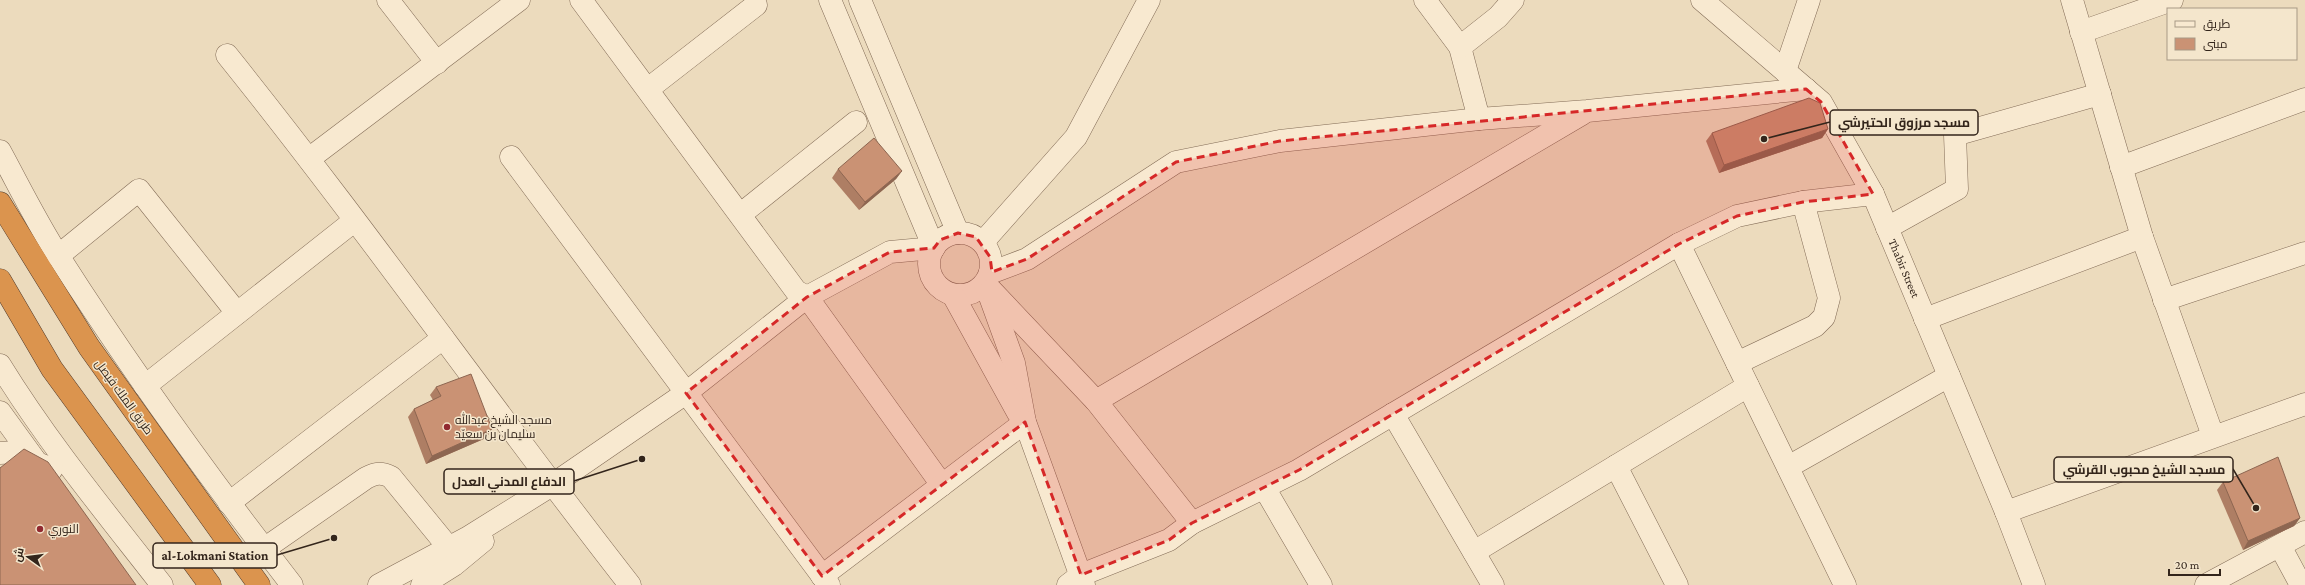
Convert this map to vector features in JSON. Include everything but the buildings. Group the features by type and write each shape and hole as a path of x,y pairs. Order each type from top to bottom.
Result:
{"highway":[{"name":"طريق الملك فيصل","path":"0,203 89,347 259,585"},
{"path":"0,280 52,369 210,585"}],"street":[{"path":"388,0 436,63"},
{"path":"310,158 519,0"},
{"path":"581,0 741,214 796,291 807,297 942,485"},
{"path":"830,0 934,248"},
{"path":"860,0 958,233"},
{"path":"982,242 1076,137 1149,0"},
{"path":"1425,0 1460,47 1479,119"},
{"path":"1460,47 1498,17 1513,0"},
{"name":"Thabir Street","path":"1702,0 1821,102 1873,194 2006,512 2034,585"},
{"path":"1785,71 1809,0"},
{"path":"2072,0 2142,237 2213,436"},
{"path":"2081,32 2172,0"},
{"path":"648,89 756,5"},
{"path":"227,55 310,158 354,221 552,485 630,585"},
{"path":"1806,89 1587,111 1479,119 1280,141 1176,162 1027,259 988,278 971,294 953,295 944,291 932,276 930,262 934,248 940,240 958,233 967,234 982,242 990,257 988,278 1014,363 1025,422 1078,582 1169,540 1192,523 1264,489 1679,244 1737,216 1803,202 1873,194"},
{"path":"1887,228 1957,189 1955,135 2100,94"},
{"path":"2121,167 2305,99"},
{"path":"1096,401 1587,111"},
{"path":"741,214 856,122"},
{"path":"0,151 58,256 145,386 229,503 292,585"},
{"path":"511,157 825,580 942,485 1025,422"},
{"path":"58,256 139,190 237,313"},
{"path":"1737,363 1815,326 1824,316 1829,298 1803,202"},
{"path":"145,386 354,221"},
{"path":"1925,319 2142,237"},
{"path":"1679,244 1845,585"},
{"path":"379,585 449,548 552,485 686,393 807,297 890,252 934,248"},
{"path":"2164,300 2305,253"},
{"path":"988,278 1096,401 1192,523"},
{"path":"953,295 1012,404 1025,422"},
{"path":"229,503 443,338"},
{"path":"0,365 22,400 77,476 162,585"},
{"path":"1788,467 1949,376"},
{"path":"1474,552 1748,386"},
{"path":"2006,512 2305,404"},
{"path":"0,412 37,463 54,470 77,476"},
{"path":"1393,414 1492,585"},
{"path":"0,453 16,452 33,458"},
{"path":"1616,466 1677,585"},
{"path":"264,550 366,478 379,473 391,477 449,548"},
{"path":"422,585 454,564 552,485"},
{"path":"1264,489 1321,585"},
{"path":"2206,585 2305,532"},
{"path":"2280,546 2301,585"}],"highlighted area":[{"path":"1806,89 1821,102 1873,194 1803,202 1737,216 1679,244 1299,470 1192,523 1169,540 1081,575 1025,422 822,576 686,393 807,297 890,252 934,248 940,240 958,233 976,237 990,257 992,272 1027,259 1176,162 1280,141"}],"place":[{"name":"مسجد مرزوق الحتيرشي","path":"1764,139"},
{"name":"مسجد الشيخ عبدالله سليمان بن سعيّد","path":"447,427"},
{"name":"الدفاع المدني العدل","path":"642,459"},
{"name":"مسجد الشيخ محبوب القرشي","path":"2256,508"},
{"name":"النوري","path":"40,529"},
{"name":"al-Lokmani Station","path":"334,538"}]}
